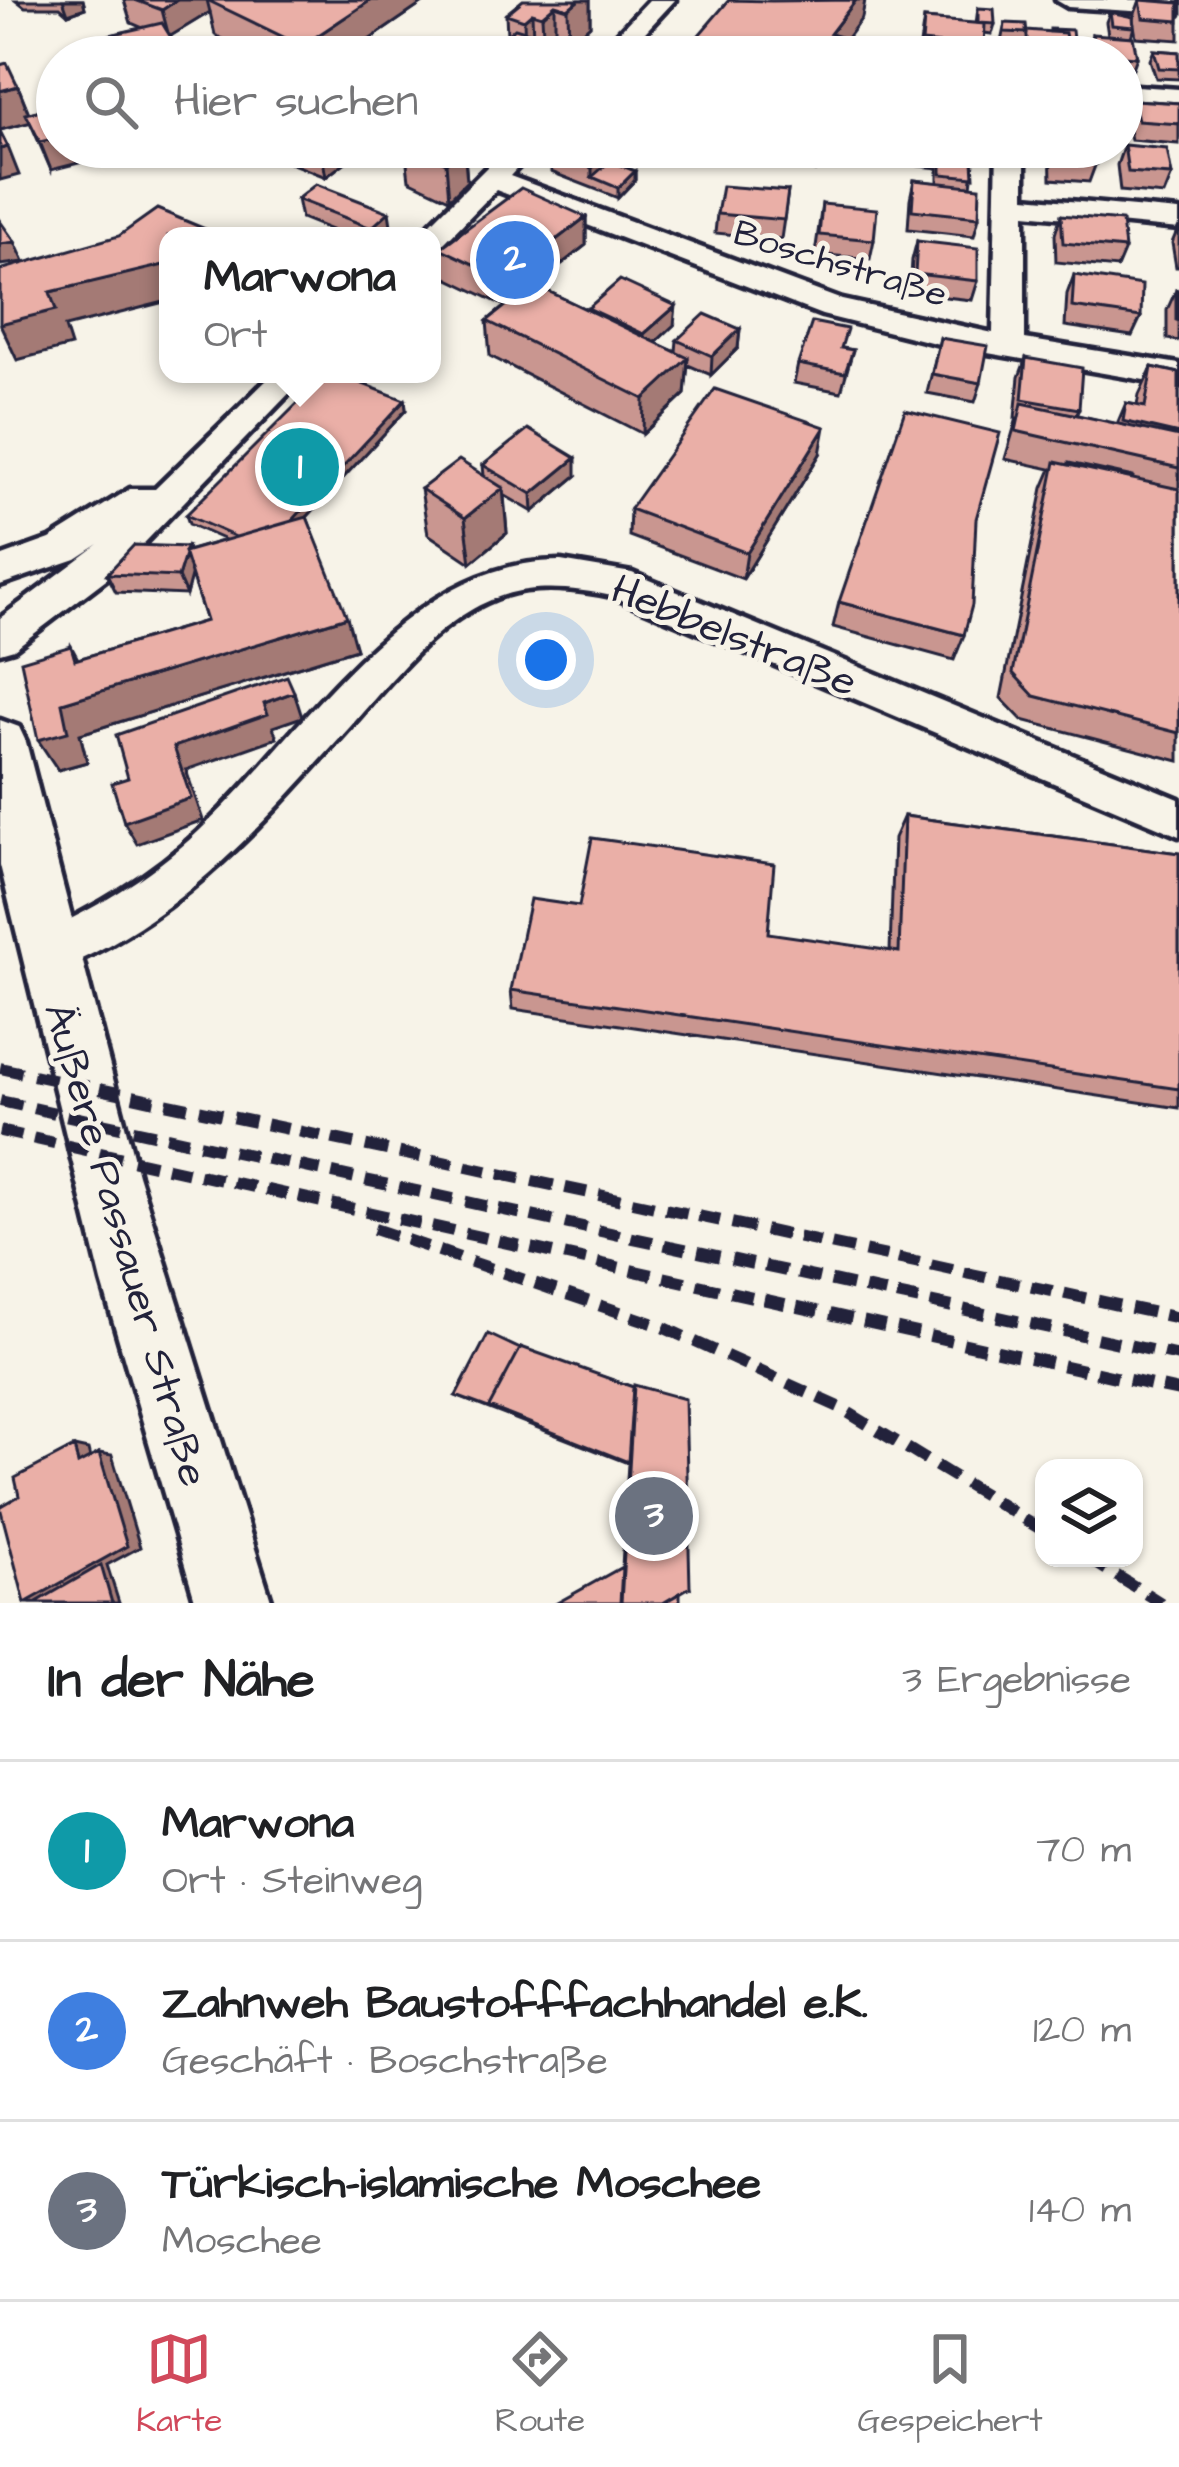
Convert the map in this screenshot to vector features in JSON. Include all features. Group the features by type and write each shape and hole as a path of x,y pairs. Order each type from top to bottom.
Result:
{"main road":[{"name":"Äußere Passauer Straße","path":"0,742 46,953 153,1357 234,1603"}],"street":[{"path":"629,36 664,0"},
{"path":"1068,0 1179,8"},
{"path":"1143,95 1179,97"},
{"path":"441,229 503,168"},
{"path":"1009,347 1011,168"},
{"name":"Boschstraße","path":"493,179 833,308 1009,347 1179,375"},
{"path":"1010,204 1179,220"},
{"path":"0,638 105,560 283,383"},
{"path":"0,572 63,549 205,459"},
{"name":"Hebbelstraße","path":"46,953 163,892 220,842 428,622 470,593 518,577 563,572 619,583 1179,818"}],"building":[{"path":"135,0 177,0 162,10"},
{"path":"207,0 371,0 317,36 281,36"},
{"path":"523,0 579,0 568,9 555,5 542,16 532,13 524,20 506,14"},
{"path":"729,0 856,0 830,34 837,36 698,36"},
{"path":"1140,0 1179,3 1179,21 1143,18"},
{"path":"978,8 994,9 995,24 978,23"},
{"path":"1110,12 1133,17 1134,27 1112,25"},
{"path":"924,19 985,24 984,36 923,36"},
{"path":"162,23 170,36 111,36"},
{"path":"1005,23 1026,24 1027,33 1004,32"},
{"path":"515,28 538,35 537,36 506,36"},
{"path":"1026,30 1066,36 1027,36"},
{"path":"1072,30 1073,36 1065,33 1050,32"},
{"path":"1154,50 1179,52 1179,69 1159,68"},
{"path":"7,63 18,86 0,91 0,65"},
{"path":"1143,101 1179,103 1179,124 1143,121"},
{"path":"36,111 36,134 26,114"},
{"path":"1143,147 1167,149 1172,175 1128,172 1127,168 1143,168"},
{"path":"602,168 635,171 618,188 592,177"},
{"path":"941,168 973,168 974,177 941,174"},
{"path":"914,180 980,187 979,217 912,210"},
{"path":"316,184 389,212 368,227 297,199"},
{"path":"722,186 788,191 784,220 717,214"},
{"path":"521,188 586,217 505,279 441,247"},
{"path":"822,204 877,209 874,240 819,235"},
{"path":"157,209 200,227 159,227 159,266 50,292 56,310 0,324 0,270 119,236"},
{"path":"1061,215 1122,221 1125,249 1063,243"},
{"path":"0,221 15,242 0,244"},
{"path":"917,241 978,248 978,281 915,274"},
{"path":"1074,275 1142,285 1141,317 1072,307"},
{"path":"620,280 676,306 644,334 588,308"},
{"path":"533,284 688,358 644,399 487,321"},
{"path":"705,314 740,329 712,356 677,340"},
{"path":"812,322 847,329 841,348 853,350 845,373 798,364"},
{"path":"940,338 988,346 981,383 932,374"},
{"path":"1026,358 1082,368 1079,409 1022,399"},
{"path":"1152,367 1179,373 1179,434 1123,421 1126,403 1145,407"},
{"path":"318,383 361,383 405,400 292,521 236,537 186,515"},
{"path":"715,389 825,427 747,553 630,509"},
{"path":"1022,403 1179,437 1179,468 1016,431"},
{"path":"905,410 1000,433 976,519 972,605 964,635 839,602"},
{"path":"528,429 576,458 532,494 483,465"},
{"path":"459,460 503,488 465,518 421,489"},
{"path":"1055,462 1179,489 1179,733 1034,696 1013,673"},
{"path":"1069,465 1133,477 1133,479"},
{"path":"307,517 347,617 62,703 68,732 38,740 21,661 71,646 75,660 206,621 184,552"},
{"path":"134,545 187,547 178,577 107,574"},
{"path":"287,676 294,692 264,703 268,714 174,747 191,798 124,822 112,783 128,778 116,735"},
{"path":"904,816 1179,853 1179,1089 511,990 530,899 579,906 592,838 774,864 768,933 899,952"},
{"path":"488,1334 520,1349 491,1409 456,1396"},
{"path":"521,1347 633,1387 628,1462 489,1407"},
{"path":"634,1385 685,1399 690,1587 663,1603 621,1603"},
{"path":"74,1447 78,1464 99,1453 127,1546 25,1603 0,1507 19,1496 15,1478"},
{"path":"101,1565 112,1603 35,1603"},
{"path":"622,1567 620,1603 557,1603"}],"railway":[{"path":"0,1068 1179,1318"},
{"path":"0,1101 1179,1356"},
{"path":"0,1131 1179,1391"},
{"path":"374,1229 658,1325 839,1407 1035,1526"},
{"path":"1103,1567 1161,1603"}],"place":[{"name":"Zahnweh Baustofffachhandel e.K.","path":"515,260"},
{"name":"Marwona","path":"300,467"},
{"name":"Türkisch-islamische Moschee","path":"654,1516"}]}
